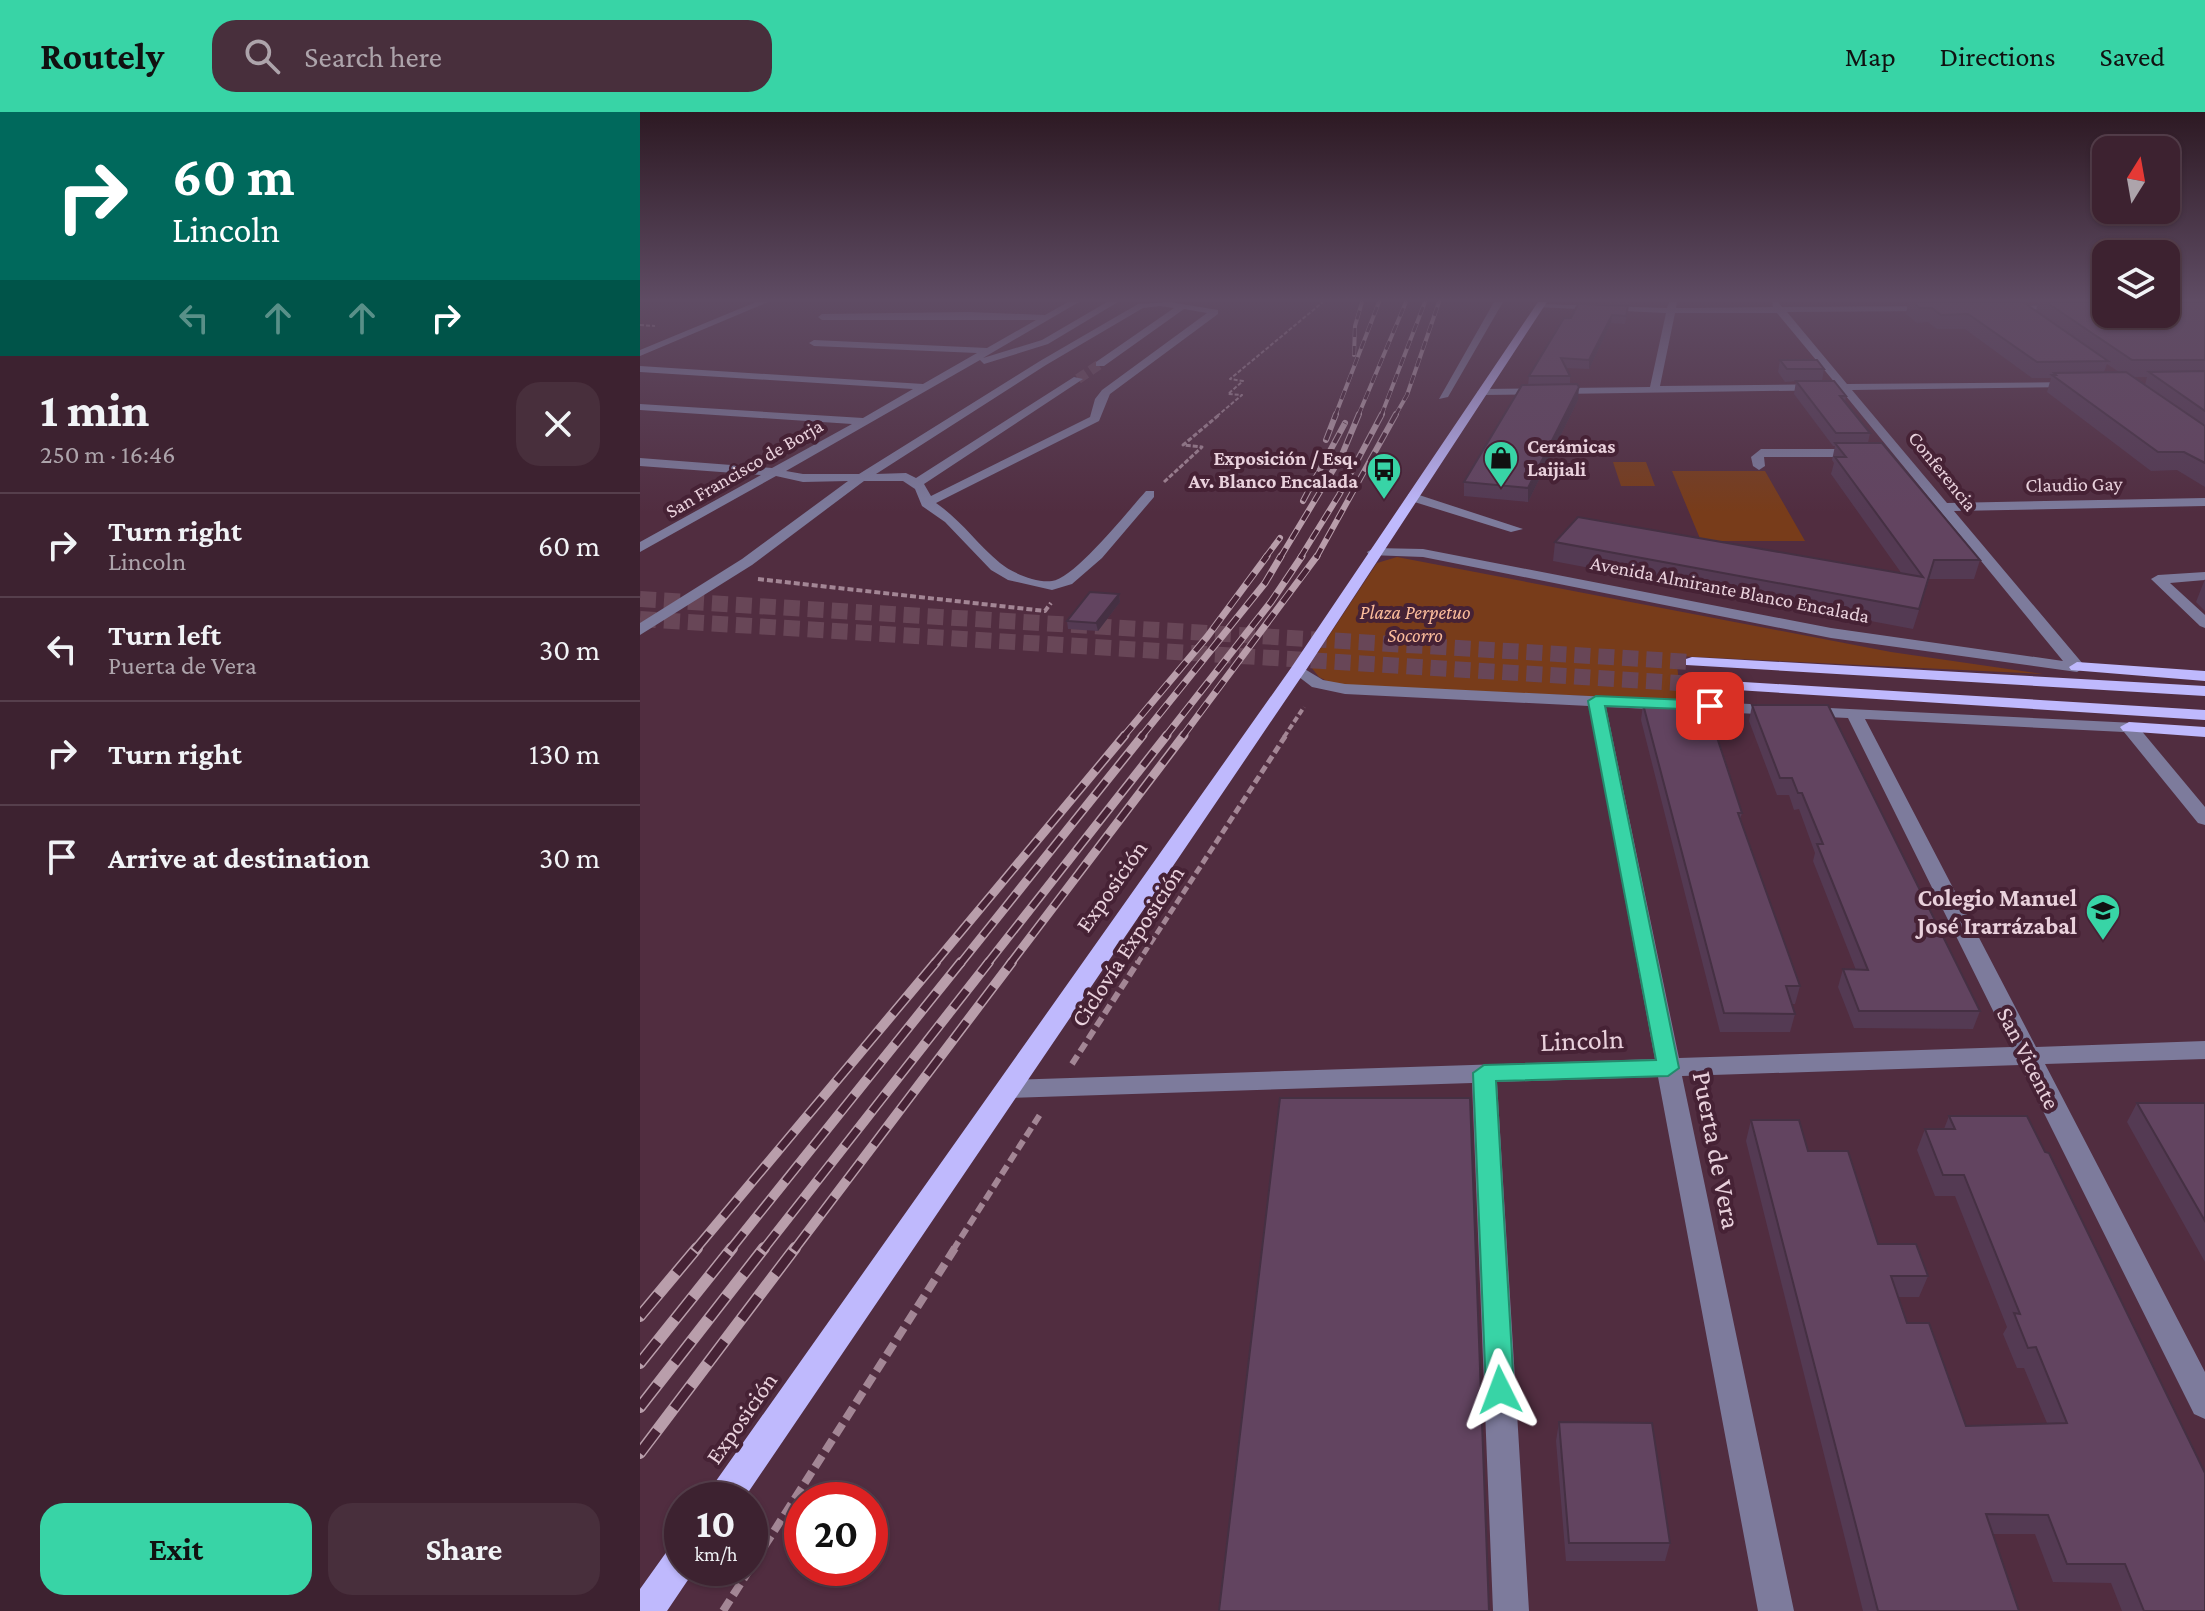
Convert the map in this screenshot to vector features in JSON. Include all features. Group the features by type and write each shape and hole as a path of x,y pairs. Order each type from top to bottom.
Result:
{"main road":[{"name":"Exposición","path":"736,1482 1010,1089 1308,677 1374,552 1496,372"},
{"path":"1692,662 2205,691"},
{"path":"2077,667 2205,676"},
{"path":"1695,684 2205,715"},
{"path":"2129,727 2205,732"},
{"path":"646,1611 664,1585"}],"street":[{"path":"687,372 925,387"},
{"name":"San Francisco de Borja","path":"643,544 951,372"},
{"path":"640,630 726,576 859,479 1029,372"},
{"path":"927,503 1095,419 1100,411 1100,399 1133,372"},
{"path":"1443,397 1458,372"},
{"path":"1654,390 1658,372"},
{"name":"Conferencia","path":"1833,372 1846,387 1886,453 1943,507 2077,667"},
{"path":"917,483 1078,379"},
{"path":"1482,392 2092,384"},
{"path":"640,407 864,421"},
{"path":"1759,466 1757,457 1761,453 1886,453"},
{"path":"640,462 775,472 803,478 899,476 917,483 927,503 950,519 968,542 1005,573 1048,585 1063,584 1097,555 1150,494"},
{"path":"1412,497 1516,529"},
{"name":"Claudio Gay","path":"1943,507 2205,502"},
{"name":"Avenida Almirante Blanco Encalada","path":"1374,552 1423,553 1880,641 2004,660 2077,667"},
{"path":"2205,576 2158,579 2205,623"},
{"path":"1308,677 1345,689 2129,727 2205,819"},
{"name":"Puerta de Vera","path":"1596,701 1776,1611"},
{"name":"San Vicente","path":"1853,712 2205,1404"},
{"name":"Lincoln","path":"1010,1089 2205,1050"},
{"path":"1484,1073 1511,1611"}],"path":[{"path":"1150,494 1202,447 1183,445 1242,395 1228,394 1243,381 1230,379 1239,372"},
{"path":"726,576 1045,611 1063,584"},
{"name":"Ciclovía Exposición","path":"723,1611 1057,1087 1308,677"}],"green space":[{"path":"1613,462 1646,462 1655,486 1621,486"},
{"path":"1672,471 1765,471 1805,541 1701,541"},
{"name":"Plaza Perpetuo Socorro","path":"1397,557 1891,652 2043,674 1676,656 1681,700 1335,685 1319,677 1311,667 1313,660 1377,563"}],"building":[{"path":"1531,372 1568,372 1570,376 1529,376"},
{"path":"2126,372 2205,426 2205,463 2184,452 2158,452 2052,375"},
{"path":"2149,372 2205,372 2205,411"},
{"path":"1796,381 1834,381 1846,396 1840,396 1870,433 1836,433"},
{"path":"1577,384 1579,387 1528,488 1464,482 1522,385"},
{"path":"1835,443 1882,443 1980,560 1934,560 1919,609 1555,542 1578,517 1923,577 1835,457 1846,457"},
{"path":"1090,592 1119,594 1096,623 1067,621"},
{"path":"1643,704 1706,704 1742,813 1738,813 1800,986 1786,986 1795,1014 1724,1013"},
{"path":"1752,705 1828,705 1980,1011 1859,1011 1843,969 1868,970 1817,844 1823,844 1802,793 1798,793 1792,778 1780,778"},
{"path":"1280,1098 1470,1098 1489,1611 1219,1611"},
{"path":"2137,1103 2205,1103 2205,1221"},
{"path":"1949,1116 2027,1116 2045,1152 2049,1153 2205,1473 2205,1611 2144,1611 2125,1564 2067,1564 2048,1515 1986,1514 2019,1611 1878,1611 1751,1120 1799,1120 1808,1151 1848,1151 1878,1244 1916,1244 1928,1276 1891,1276 1907,1323 1929,1323 1966,1426 2067,1423 2036,1347 2028,1348 2014,1313 2020,1314 1964,1175 1943,1175 1925,1129 1955,1129"},
{"path":"1559,1422 1652,1423 1670,1543 1569,1543"}],"tunnel":[{"path":"1078,379 1088,372"},
{"path":"640,599 1692,662"},
{"path":"640,619 1695,684"}],"railway":[{"path":"1335,416 1352,372"},
{"path":"1358,416 1377,372"},
{"path":"1381,416 1398,372"},
{"path":"1395,416 1415,372"},
{"path":"1326,440 1336,414"},
{"path":"1280,558 1341,457 1359,414"},
{"path":"1316,558 1396,414"},
{"path":"1300,558 1339,495 1381,416"},
{"path":"1303,501 1345,423"},
{"path":"1265,558 1280,538"},
{"path":"1123,737 1207,637 1267,556"},
{"path":"1141,737 1265,583 1281,556"},
{"path":"1165,737 1271,602 1302,556"},
{"path":"1182,737 1317,556"},
{"path":"934,964 1125,735"},
{"path":"960,964 1143,735"},
{"path":"987,964 1167,735"},
{"path":"1010,964 1184,735"},
{"path":"695,1250 936,962"},
{"path":"730,1250 961,962"},
{"path":"763,1250 989,962"},
{"path":"794,1250 1012,962"},
{"path":"640,1316 697,1248"},
{"path":"640,1363 732,1248"},
{"path":"640,1407 764,1248"},
{"path":"640,1453 795,1248"}],"place":[{"name":"Cerámicas Laijiali","path":"1501,489"},
{"name":"Exposición / Esq. Av. Blanco Encalada","path":"1384,501"},
{"name":"Colegio Manuel José Irarrázabal","path":"2103,942"}],"route":[{"path":"1500,1390 1484,1073 1668,1068 1596,701 1710,706"}]}
